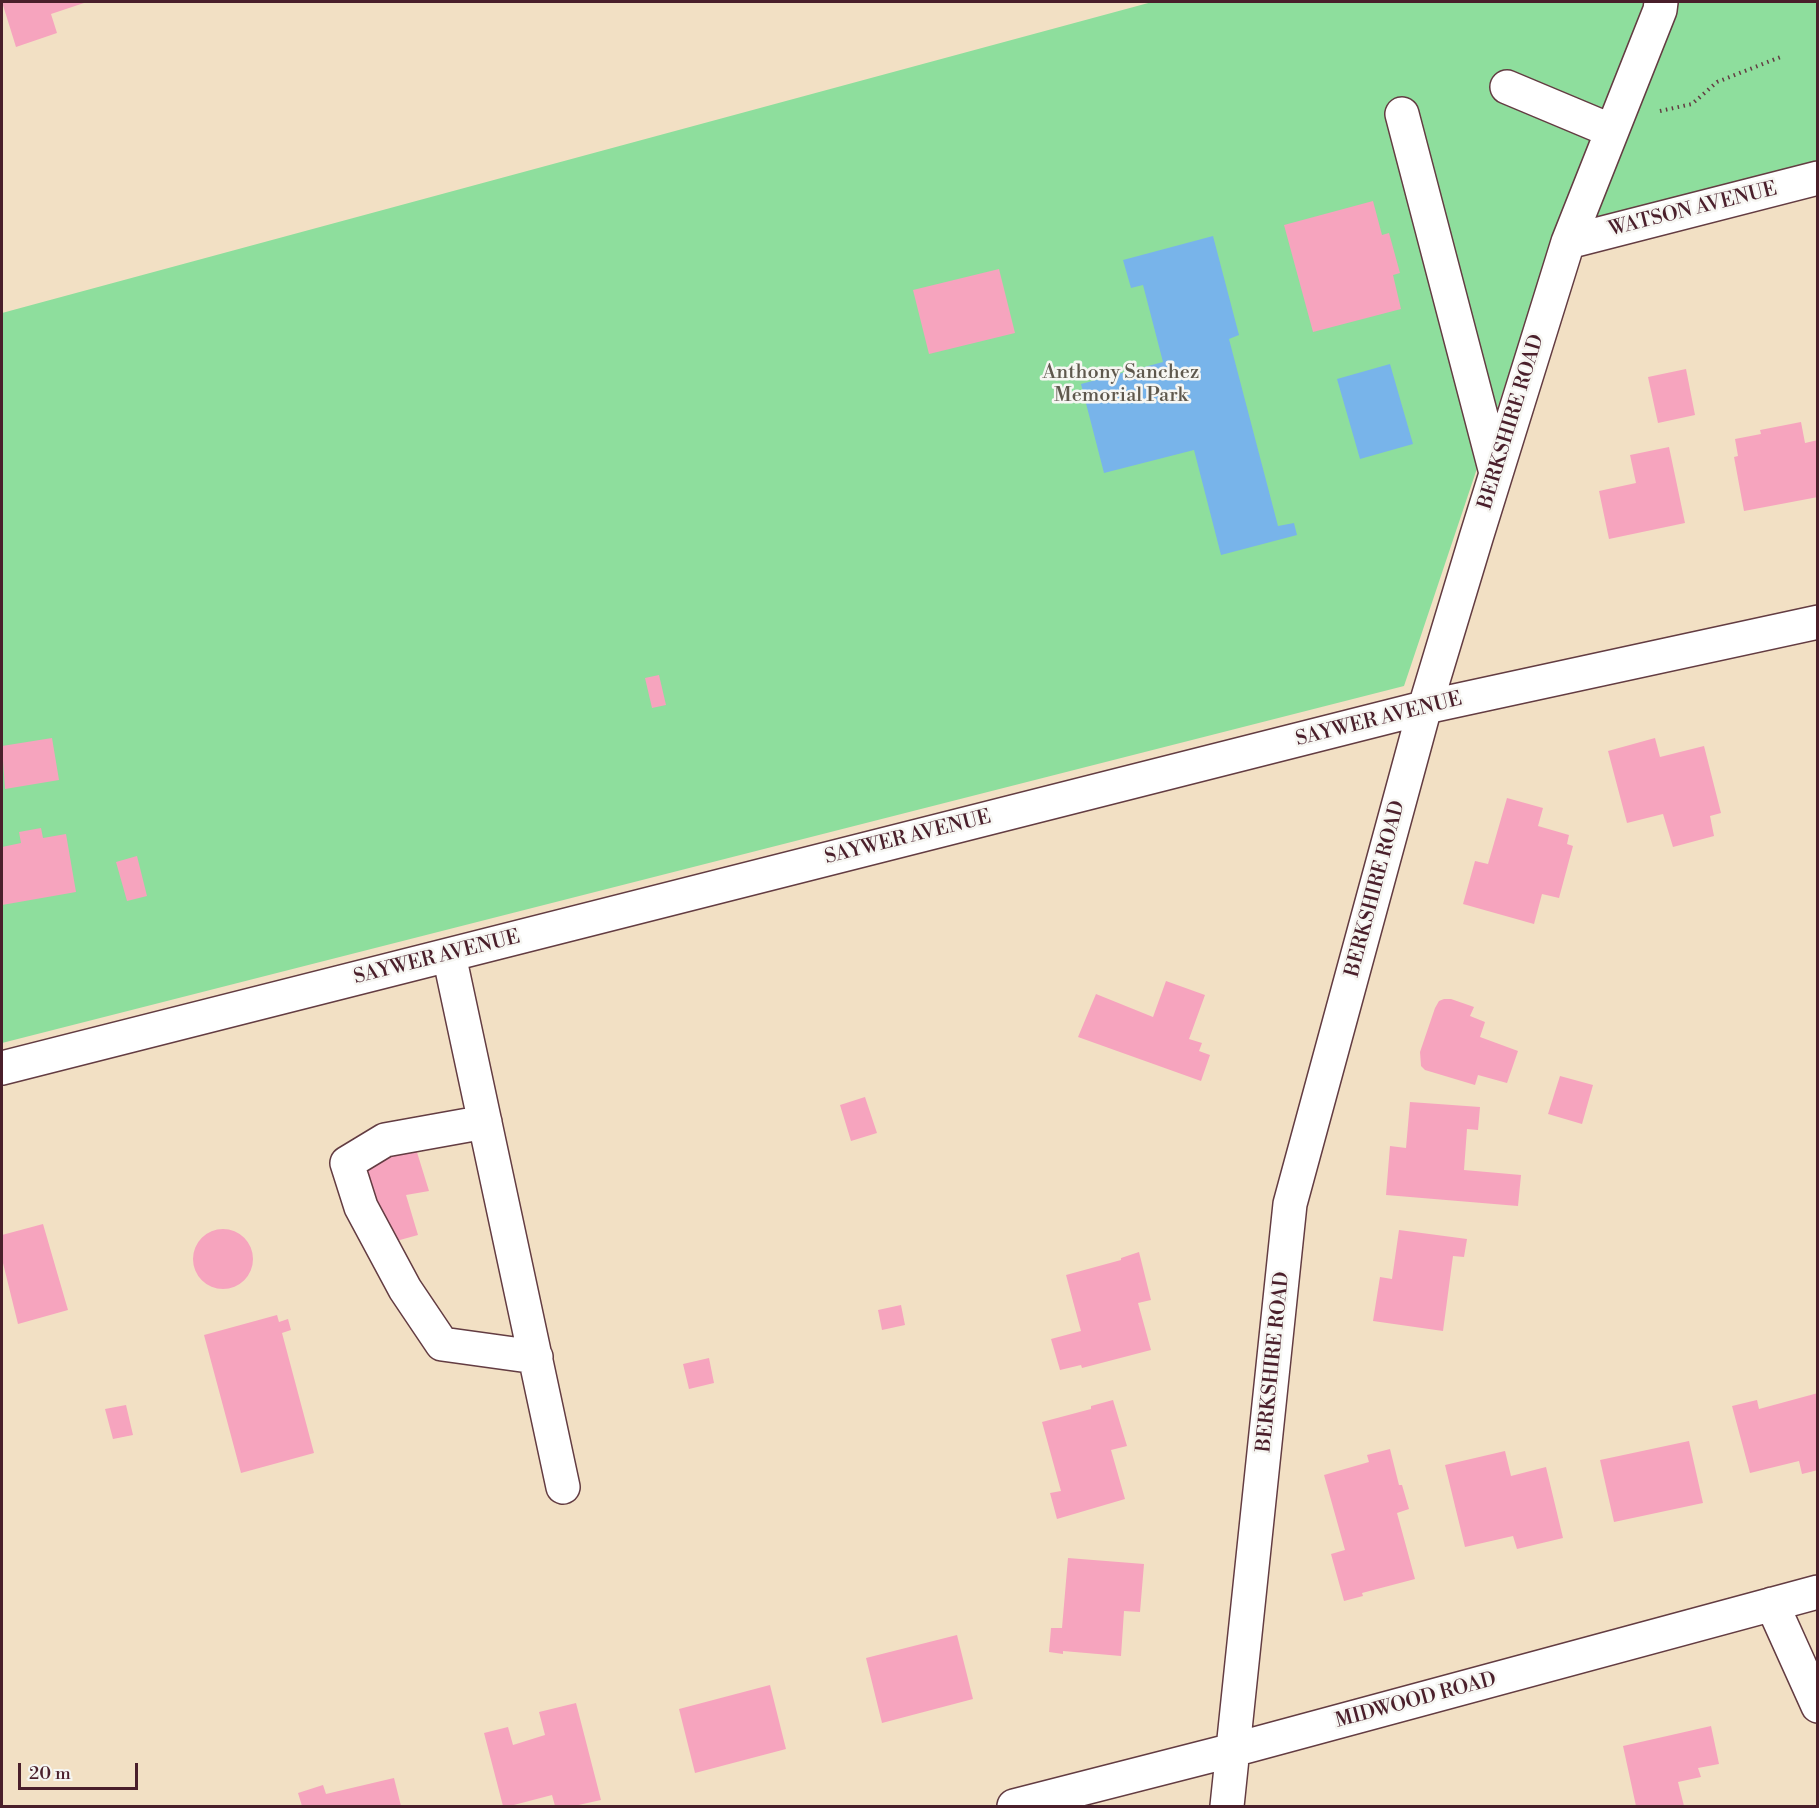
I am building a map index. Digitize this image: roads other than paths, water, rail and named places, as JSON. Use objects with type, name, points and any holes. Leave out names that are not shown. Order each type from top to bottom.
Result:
[{"type":"street","name":"BERKSHIRE ROAD","points":[[1227,1806],[1290,1204],[1425,707],[1496,474],[1568,242],[1662,2]]},
{"type":"street","points":[[1507,87],[1615,122]]},
{"type":"street","points":[[1402,114],[1496,474]]},
{"type":"street","name":"WATSON AVENUE","points":[[1568,242],[1818,177]]},
{"type":"street","name":"SAYWER AVENUE","points":[[2,1068],[1425,707],[1818,622]]},
{"type":"street","points":[[449,955],[563,1487]]},
{"type":"street","points":[[485,1122],[385,1140],[346,1163],[361,1207],[405,1289],[442,1344],[536,1357]]},
{"type":"street","name":"MIDWOOD ROAD","points":[[1014,1806],[1233,1750],[1818,1592]]},
{"type":"street","points":[[1772,1604],[1818,1706]]},
{"type":"water","points":[[1213,236],[1239,335],[1229,339],[1278,526],[1294,523],[1297,535],[1221,555],[1194,450],[1104,473],[1081,384],[1163,362],[1143,285],[1131,288],[1123,260]]},
{"type":"water","points":[[1390,364],[1413,444],[1360,459],[1337,379]]},
{"type":"park label","name":"Anthony Sanchez Memorial Park","points":[[1121,384]]}]
